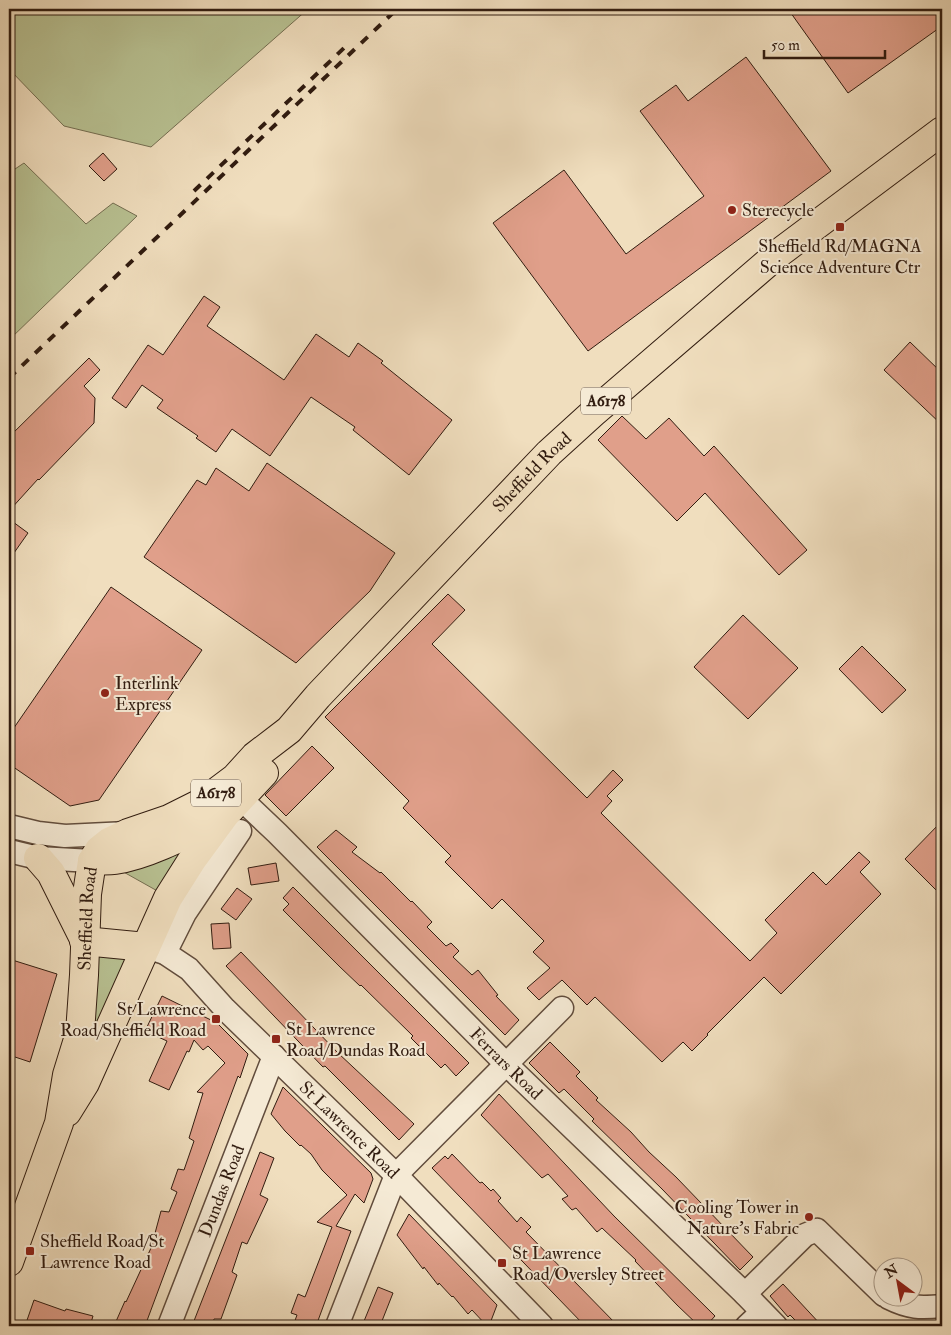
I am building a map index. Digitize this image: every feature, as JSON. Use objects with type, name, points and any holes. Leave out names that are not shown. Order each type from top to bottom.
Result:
[{"type":"main road","name":"Sheffield Road","points":[[227,812],[235,778],[255,756],[289,730],[318,696],[550,454],[593,413],[779,253],[942,131]]},
{"type":"main road","name":"Sheffield Road","points":[[59,1123],[85,1083],[155,950],[168,898],[192,860],[227,812],[272,764],[289,730]]},
{"type":"main road","name":"Sheffield Road","points":[[9,1262],[59,1123],[67,1074],[78,1041],[82,1020],[87,894],[92,861],[99,850],[109,842],[128,833],[169,819],[227,812]]},
{"type":"main road","points":[[92,861],[116,860],[142,853],[192,832],[227,812]]},
{"type":"main road","points":[[38,858],[51,872],[84,941],[155,950]]},
{"type":"street","name":"Ferrars Road","points":[[227,812],[277,833],[505,1063],[745,1294],[762,1321]]},
{"type":"street","points":[[9,826],[38,833],[65,836],[128,833]]},
{"type":"street","points":[[9,850],[38,858],[92,861]]},
{"type":"street","name":"St Lawrence Road","points":[[155,950],[188,969],[225,1009],[396,1175],[542,1326]]},
{"type":"street","points":[[337,1326],[396,1175],[505,1063],[562,1008]]},
{"type":"street","name":"Dundas Road","points":[[168,1326],[274,1056]]},
{"type":"street","points":[[745,1294],[805,1235],[818,1230],[874,1285]]},
{"type":"street","points":[[514,1326],[522,1306]]},
{"type":"street","points":[[924,1308],[942,1306]]},
{"type":"green space","points":[[9,9],[308,9],[151,147],[64,126],[9,69]]},
{"type":"green space","points":[[24,163],[86,224],[113,203],[137,216],[9,340],[9,173]]},
{"type":"green space","points":[[198,837],[161,893],[120,870]]},
{"type":"green space","points":[[94,951],[132,952],[113,1006],[87,1042]]},
{"type":"building","points":[[788,9],[942,9],[942,26],[848,93]]},
{"type":"building","name":"Sterecycle","points":[[746,57],[831,171],[588,351],[493,223],[564,170],[626,254],[704,196],[640,111],[676,85],[688,101]]},
{"type":"building","points":[[103,153],[117,169],[104,181],[89,166]]},
{"type":"building","points":[[204,296],[220,307],[207,326],[284,380],[316,334],[349,357],[358,343],[383,361],[381,363],[452,420],[409,475],[353,430],[355,427],[311,397],[270,456],[232,429],[216,452],[196,438],[198,436],[157,408],[163,400],[142,385],[126,408],[112,398],[148,345],[163,355]]},
{"type":"building","points":[[910,342],[942,373],[942,425],[884,370]]},
{"type":"building","points":[[89,358],[100,370],[84,386],[95,398],[94,423],[9,511],[9,437]]},
{"type":"building","points":[[622,416],[646,439],[669,418],[704,456],[714,446],[807,550],[779,575],[705,493],[677,521],[598,440]]},
{"type":"building","points":[[267,463],[395,553],[370,591],[296,663],[144,557],[197,480],[206,485],[216,468],[249,491]]},
{"type":"building","points":[[9,519],[28,533],[9,560]]},
{"type":"building","name":"Interlink Express","points":[[111,587],[202,650],[99,800],[70,806],[9,764],[9,735]]},
{"type":"building","points":[[448,594],[465,610],[432,644],[587,798],[613,770],[623,780],[607,796],[612,801],[601,813],[750,961],[777,933],[765,920],[813,872],[826,885],[859,852],[870,862],[860,872],[881,894],[781,994],[764,977],[692,1051],[683,1042],[662,1062],[595,997],[587,1005],[562,980],[539,1000],[527,988],[550,968],[533,952],[544,941],[502,899],[492,909],[445,862],[451,856],[403,808],[409,801],[325,717]]},
{"type":"building","points":[[743,615],[798,668],[748,719],[694,667]]},
{"type":"building","points":[[862,646],[906,690],[882,713],[839,669]]},
{"type":"building","points":[[312,746],[334,768],[286,816],[265,795]]},
{"type":"building","points":[[942,821],[942,896],[905,859]]},
{"type":"building","points":[[336,830],[357,847],[352,852],[381,872],[432,922],[427,927],[446,946],[451,943],[459,951],[453,957],[472,975],[478,970],[498,995],[496,996],[519,1020],[505,1035],[317,847]]},
{"type":"building","points":[[276,863],[279,881],[251,885],[248,868]]},
{"type":"building","points":[[293,887],[469,1063],[456,1076],[445,1064],[441,1068],[411,1038],[413,1036],[283,910],[289,904],[283,898]]},
{"type":"building","points":[[237,888],[252,899],[236,920],[221,909]]},
{"type":"building","points":[[229,923],[231,948],[213,949],[211,924]]},
{"type":"building","points":[[241,952],[338,1053],[414,1124],[399,1140],[325,1066],[323,1067],[226,966]]},
{"type":"building","points":[[9,959],[57,974],[30,1062],[9,1055]]},
{"type":"building","points":[[162,996],[217,1023],[248,1054],[240,1078],[238,1076],[145,1326],[114,1326],[151,1248],[161,1211],[169,1212],[177,1192],[171,1189],[178,1169],[184,1170],[194,1141],[189,1138],[203,1093],[197,1092],[225,1063],[208,1046],[203,1050],[194,1040],[169,1090],[149,1081],[167,1041],[145,1031]]},
{"type":"building","points":[[550,1042],[580,1072],[576,1076],[598,1098],[596,1100],[676,1177],[753,1257],[740,1270],[662,1189],[592,1121],[594,1119],[564,1089],[559,1093],[529,1063]]},
{"type":"building","points":[[283,1087],[371,1173],[373,1179],[364,1203],[355,1194],[336,1226],[351,1231],[316,1326],[293,1326],[297,1315],[291,1313],[298,1294],[305,1297],[332,1227],[317,1222],[347,1195],[322,1170],[311,1154],[285,1131],[271,1114]]},
{"type":"building","points":[[499,1094],[614,1216],[715,1316],[706,1326],[699,1326],[636,1260],[602,1228],[597,1232],[576,1208],[572,1210],[562,1199],[568,1196],[548,1174],[542,1178],[481,1115]]},
{"type":"building","points":[[260,1152],[274,1158],[260,1195],[268,1199],[247,1244],[242,1242],[232,1272],[237,1275],[221,1319],[214,1319],[212,1326],[192,1326]]},
{"type":"building","points":[[452,1154],[480,1183],[482,1182],[491,1191],[493,1189],[501,1198],[498,1201],[517,1222],[521,1217],[531,1227],[526,1232],[618,1326],[585,1326],[432,1168],[445,1156],[448,1159]]},
{"type":"building","points":[[409,1214],[497,1305],[489,1326],[472,1310],[468,1314],[453,1296],[439,1283],[438,1285],[397,1235]]},
{"type":"building","points":[[783,1284],[822,1326],[801,1326],[790,1315],[788,1317],[770,1296]]},
{"type":"building","points":[[378,1287],[393,1293],[380,1326],[362,1326]]},
{"type":"building","points":[[34,1300],[65,1311],[66,1309],[93,1316],[90,1326],[25,1326]]},
{"type":"railway","points":[[9,378],[397,9]]},
{"type":"railway","points":[[194,191],[344,48]]},
{"type":"place","name":"Sterecycle","points":[[732,210]]},
{"type":"place","name":"Sheffield Rd/MAGNA Science Adventure Ctr","points":[[840,227]]},
{"type":"place","name":"Interlink Express","points":[[105,693]]},
{"type":"place","name":"St Lawrence Road/Sheffield Road","points":[[216,1019]]},
{"type":"place","name":"St Lawrence Road/Dundas Road","points":[[276,1039]]},
{"type":"place","name":"Cooling Tower in Nature's Fabric","points":[[809,1217]]},
{"type":"place","name":"Sheffield Road/St Lawrence Road","points":[[30,1251]]},
{"type":"place","name":"St Lawrence Road/Oversley Street","points":[[502,1263]]}]
